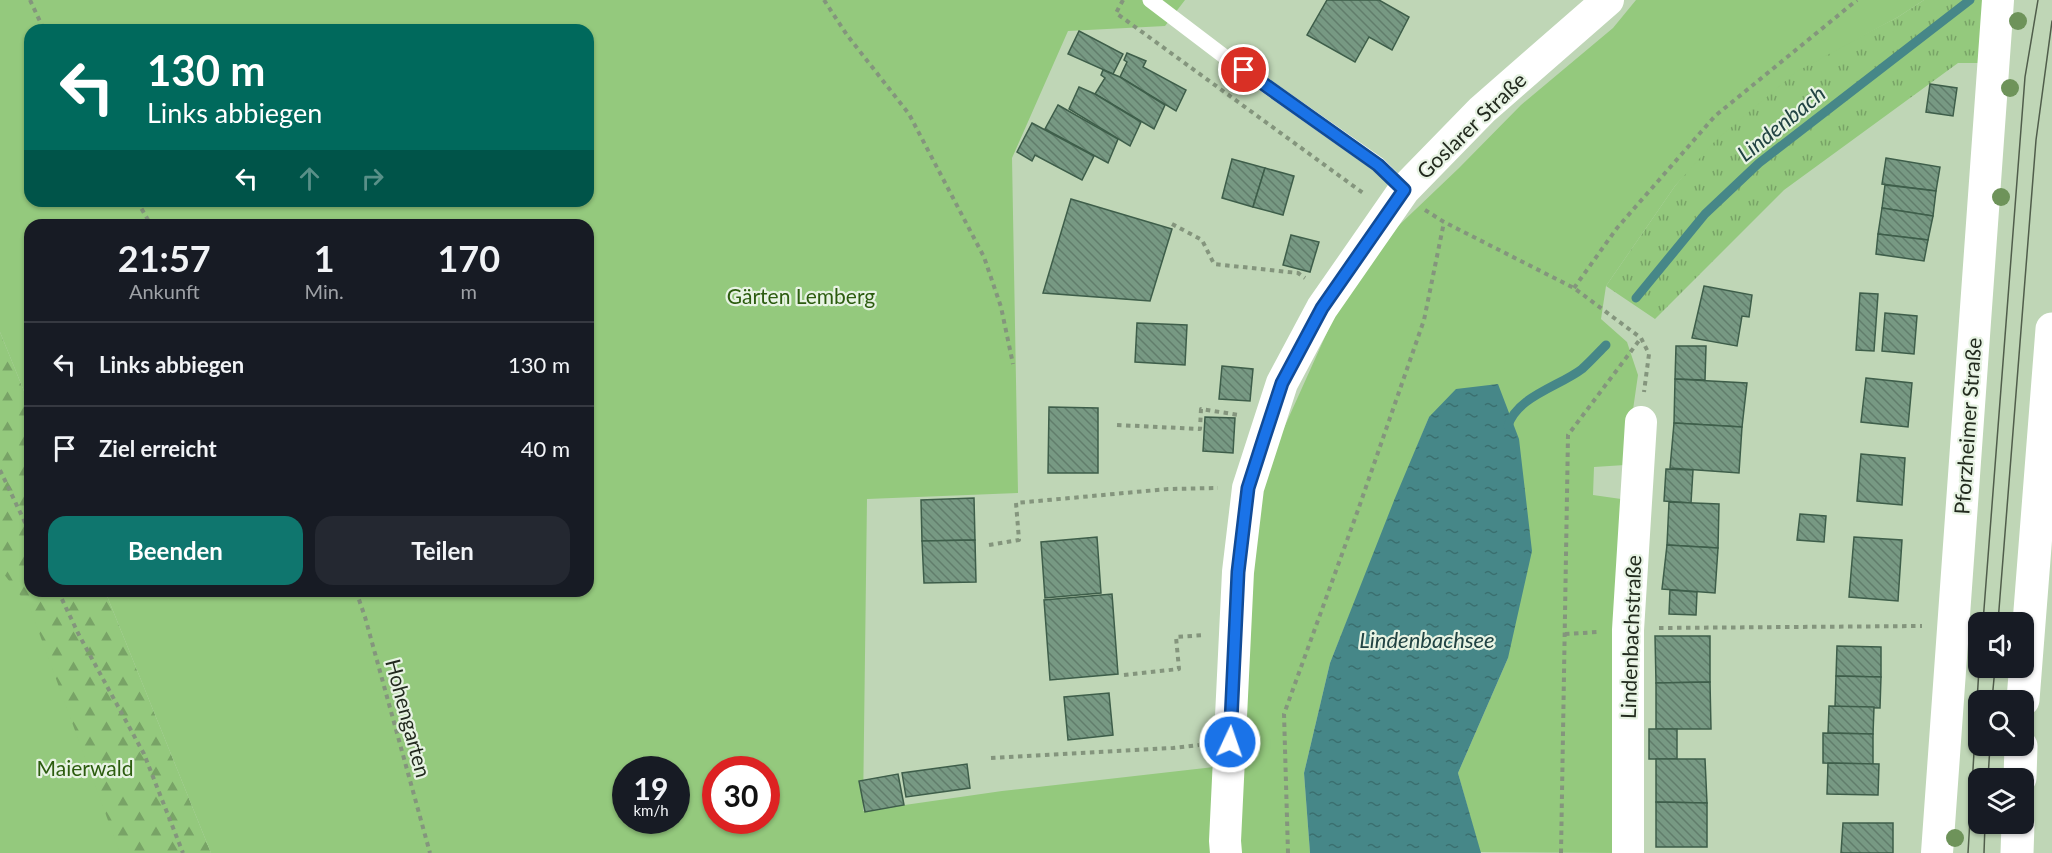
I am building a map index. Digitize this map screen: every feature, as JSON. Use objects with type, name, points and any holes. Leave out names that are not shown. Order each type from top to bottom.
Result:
[{"type":"main road","points":[[2024,690],[2045,487],[2052,329]]},
{"type":"main road","points":[[2017,853],[2018,834]]},
{"type":"street","name":"Goslarer Straße","points":[[1226,853],[1238,572],[1248,488],[1282,383],[1322,308],[1404,190],[1482,111],[1608,0]]},
{"type":"street","name":"Pforzheimer Straße","points":[[1937,853],[1998,0]]},
{"type":"street","name":"Lindenbachstraße","points":[[1628,853],[1628,630],[1641,422]]},
{"type":"lane","points":[[1149,0],[1225,57],[1378,165],[1404,190]]},
{"type":"path","points":[[30,0],[41,24]]},
{"type":"path","points":[[824,0],[847,34],[909,114],[984,257],[1001,307],[1013,364]]},
{"type":"path","points":[[1123,0],[1116,13],[1363,193],[1404,190],[1419,206],[1444,222],[1574,288],[1641,338],[1649,354],[1641,422]]},
{"type":"path","points":[[1574,288],[1617,228],[1715,117],[1857,0]]},
{"type":"path","points":[[1288,853],[1284,714],[1421,330],[1444,222]]},
{"type":"path","points":[[1172,224],[1202,240],[1214,264],[1298,273],[1330,296]]},
{"type":"path","points":[[1561,853],[1568,435],[1641,338]]},
{"type":"path","points":[[1117,425],[1200,429],[1201,409],[1270,420]]},
{"type":"path","points":[[0,470],[24,520]]},
{"type":"path","points":[[989,545],[1019,540],[1016,503],[1168,489],[1248,488]]},
{"type":"path","points":[[61,597],[144,754],[183,853]]},
{"type":"path","name":"Hohengarten","points":[[358,597],[430,853]]},
{"type":"path","points":[[1628,630],[1953,627]]},
{"type":"path","points":[[1124,675],[1179,669],[1176,637],[1235,633]]},
{"type":"path","points":[[991,758],[1173,748],[1230,742]]},
{"type":"green space","name":"Gärten Lemberg","points":[[0,0],[1185,0],[1165,26],[1068,31],[1012,158],[1018,493],[867,499],[863,811],[1002,791],[1214,767],[1218,853],[211,853],[107,597],[594,597],[594,219],[24,219],[24,391],[0,332]]},
{"type":"green space","points":[[1636,0],[1924,0],[1898,17],[1796,72],[1715,141],[1675,186],[1606,286],[1601,319],[1627,342],[1638,375],[1625,465],[1594,467],[1593,495],[1621,499],[1617,853],[1480,852],[1458,773],[1508,658],[1429,417],[1330,663],[1304,773],[1310,853],[1235,853],[1257,488],[1347,288],[1394,230],[1521,105],[1613,28]]},
{"type":"green space","points":[[1924,0],[1986,0],[1983,63],[1958,63],[1784,190],[1655,319],[1606,286],[1675,186],[1713,140],[1794,71],[1898,17]]},
{"type":"green space","name":"Maierwald","points":[[0,332],[24,391],[24,597],[107,597],[211,853],[0,853]]},
{"type":"green space","points":[[0,569],[30,608],[120,853],[0,853]]},
{"type":"water","name":"Lindenbachsee","points":[[1498,384],[1519,439],[1532,551],[1508,658],[1458,773],[1481,853],[1310,853],[1304,773],[1330,663],[1395,498],[1429,417],[1456,389]]},
{"type":"building","points":[[1327,0],[1379,0],[1409,17],[1392,50],[1369,37],[1355,62],[1307,35]]},
{"type":"building","points":[[1079,31],[1123,54],[1113,74],[1068,54]]},
{"type":"building","points":[[1127,53],[1146,61],[1143,67],[1186,90],[1176,111],[1120,77],[1127,62],[1124,60]]},
{"type":"building","points":[[1103,70],[1120,77],[1165,105],[1154,129],[1095,94],[1105,78],[1101,75]]},
{"type":"building","points":[[1930,84],[1957,88],[1953,116],[1926,112]]},
{"type":"building","points":[[1079,87],[1141,122],[1130,146],[1069,109]]},
{"type":"building","points":[[1058,105],[1118,139],[1108,163],[1045,129]]},
{"type":"building","points":[[1032,123],[1094,156],[1082,180],[1035,155],[1032,161],[1017,152]]},
{"type":"building","points":[[1886,158],[1940,167],[1936,191],[1882,184]]},
{"type":"building","points":[[1232,159],[1265,168],[1253,207],[1222,198]]},
{"type":"building","points":[[1265,168],[1294,176],[1283,215],[1253,207]]},
{"type":"building","points":[[1885,185],[1936,191],[1933,216],[1882,208]]},
{"type":"building","points":[[1071,199],[1172,229],[1150,301],[1043,293]]},
{"type":"building","points":[[1882,208],[1933,216],[1928,240],[1878,234]]},
{"type":"building","points":[[1878,234],[1928,240],[1924,261],[1876,254]]},
{"type":"building","points":[[1291,235],[1319,242],[1310,272],[1283,265]]},
{"type":"building","points":[[1704,286],[1752,295],[1749,317],[1742,316],[1737,346],[1692,338]]},
{"type":"building","points":[[1860,293],[1878,294],[1874,351],[1856,350]]},
{"type":"building","points":[[1885,313],[1917,316],[1914,354],[1882,351]]},
{"type":"building","points":[[1137,323],[1187,325],[1185,365],[1135,362]]},
{"type":"building","points":[[1676,346],[1706,346],[1705,380],[1675,379]]},
{"type":"building","points":[[1222,366],[1253,369],[1250,401],[1219,399]]},
{"type":"building","points":[[1866,378],[1912,383],[1908,427],[1861,422]]},
{"type":"building","points":[[1675,379],[1747,383],[1742,427],[1674,423]]},
{"type":"building","points":[[1049,407],[1098,408],[1098,473],[1048,473]]},
{"type":"building","points":[[1205,417],[1235,418],[1233,453],[1203,451]]},
{"type":"building","points":[[1674,423],[1742,427],[1739,473],[1670,468]]},
{"type":"building","points":[[1861,454],[1905,458],[1902,505],[1857,501]]},
{"type":"building","points":[[1666,469],[1693,470],[1691,503],[1664,501]]},
{"type":"building","points":[[974,498],[975,540],[922,541],[921,500]]},
{"type":"building","points":[[1669,502],[1719,504],[1718,548],[1667,545]]},
{"type":"building","points":[[1800,514],[1826,516],[1824,542],[1797,540]]},
{"type":"building","points":[[1097,537],[1101,593],[1045,598],[1041,542]]},
{"type":"building","points":[[1854,537],[1902,540],[1898,601],[1849,597]]},
{"type":"building","points":[[975,540],[976,582],[924,583],[922,541]]},
{"type":"building","points":[[1667,545],[1718,548],[1715,593],[1662,589]]},
{"type":"building","points":[[1670,590],[1697,592],[1696,615],[1669,614]]},
{"type":"building","points":[[1112,594],[1118,674],[1050,680],[1044,600]]},
{"type":"building","points":[[1655,636],[1710,636],[1710,682],[1656,683]]},
{"type":"building","points":[[1837,646],[1881,647],[1881,677],[1836,676]]},
{"type":"building","points":[[1836,676],[1881,677],[1880,708],[1835,707]]},
{"type":"building","points":[[1710,682],[1711,729],[1656,729],[1656,683]]},
{"type":"building","points":[[1109,693],[1113,735],[1068,740],[1064,697]]},
{"type":"building","points":[[1829,706],[1874,707],[1873,734],[1828,733]]},
{"type":"building","points":[[1649,729],[1677,729],[1677,759],[1649,759]]},
{"type":"building","points":[[1823,733],[1873,734],[1873,764],[1823,763]]},
{"type":"building","points":[[1656,759],[1705,759],[1707,803],[1656,802]]},
{"type":"building","points":[[1828,763],[1879,764],[1878,795],[1827,794]]},
{"type":"building","points":[[967,764],[970,788],[906,797],[902,773]]},
{"type":"building","points":[[898,774],[904,805],[865,812],[859,781]]},
{"type":"building","points":[[1656,802],[1707,803],[1707,847],[1656,847]]},
{"type":"building","points":[[1843,823],[1893,823],[1893,853],[1841,853]]},
{"type":"waterway","name":"Lindenbach","points":[[1636,298],[1705,214],[1759,163],[1970,0]]},
{"type":"waterway","name":"Lindenbach","points":[[1508,426],[1520,407],[1582,369],[1606,345]]},
{"type":"tram line","points":[[1984,612],[2025,77],[2038,0]]},
{"type":"tram line","points":[[1999,612],[2036,140],[2052,21]]},
{"type":"tram line","points":[[1968,853],[1978,678]]},
{"type":"tram line","points":[[1993,690],[1994,678]]},
{"type":"tram line","points":[[1989,756],[1989,768]]},
{"type":"tram line","points":[[1984,853],[1985,834]]},
{"type":"route","points":[[1230,742],[1238,572],[1248,488],[1282,383],[1322,308],[1404,190],[1378,165],[1244,70]]}]
